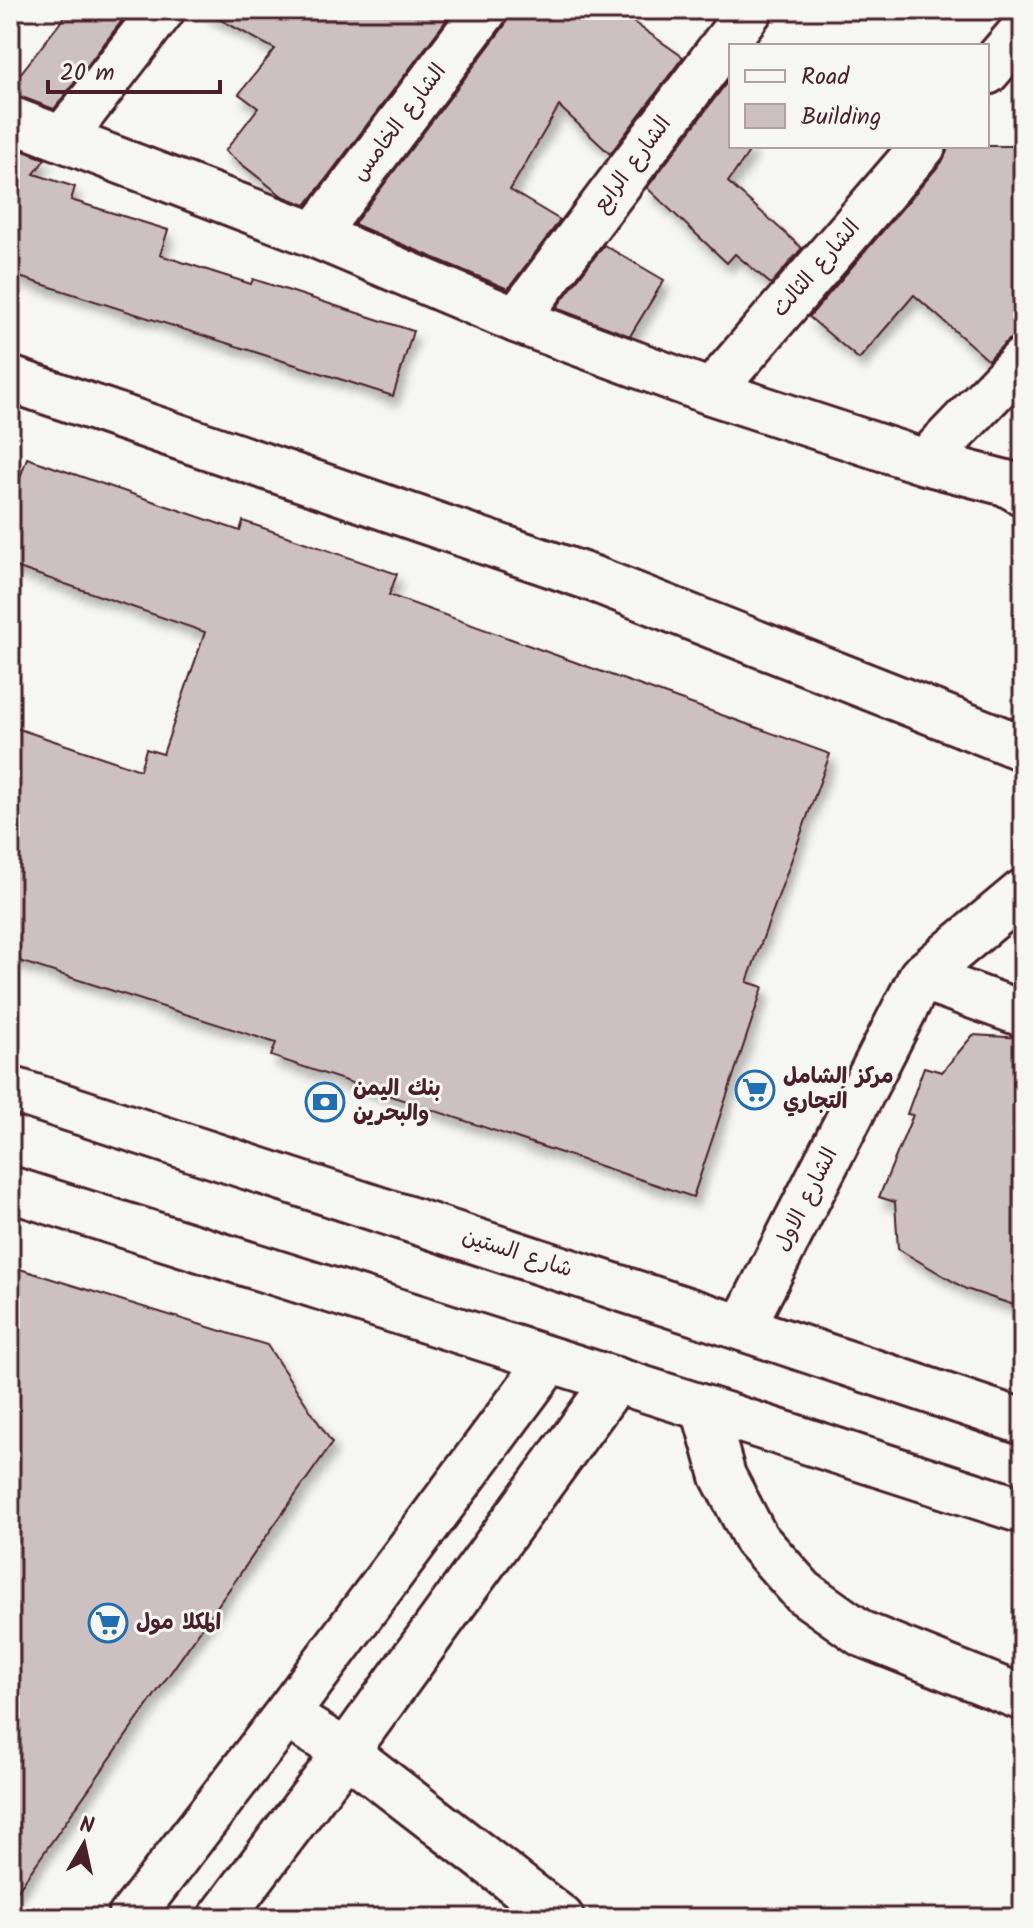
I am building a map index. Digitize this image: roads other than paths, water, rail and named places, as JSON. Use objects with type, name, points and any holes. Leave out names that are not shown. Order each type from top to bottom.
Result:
[{"type":"main road","points":[[63,138],[162,10]]},
{"type":"main road","name":"الشارع الخامس","points":[[315,235],[485,10]]},
{"type":"main road","name":"الشارع الرابع","points":[[516,320],[750,10]]},
{"type":"main road","points":[[989,70],[1023,30]]},
{"type":"main road","points":[[10,119],[315,235],[516,320],[711,392],[925,462],[1006,483],[1023,493]]},
{"type":"main road","name":"الشارع الثالث","points":[[711,392],[921,148]]},
{"type":"main road","points":[[925,462],[1023,360]]},
{"type":"main road","points":[[10,379],[594,579],[1023,748]]},
{"type":"main road","name":"الشارع الاول","points":[[742,1328],[921,977],[1023,892]]},
{"type":"main road","points":[[921,977],[1023,1014]]},
{"type":"main road","name":"شارع الستين","points":[[10,1089],[1023,1422]]},
{"type":"main road","points":[[10,1189],[1023,1511]]},
{"type":"main road","points":[[130,1918],[286,1715],[550,1360]]},
{"type":"main road","points":[[221,1918],[346,1752],[616,1380]]},
{"type":"main road","points":[[704,1408],[723,1476],[749,1526],[756,1539],[803,1592],[862,1634],[1023,1698]]},
{"type":"main road","points":[[286,1715],[346,1752],[561,1918]]},
{"type":"place","name":"مركز الشامل التجاري","points":[[755,1090]]},
{"type":"place","name":"بنك اليمن والبحرين","points":[[325,1102]]},
{"type":"place","name":"المكلا مول","points":[[108,1623]]}]
